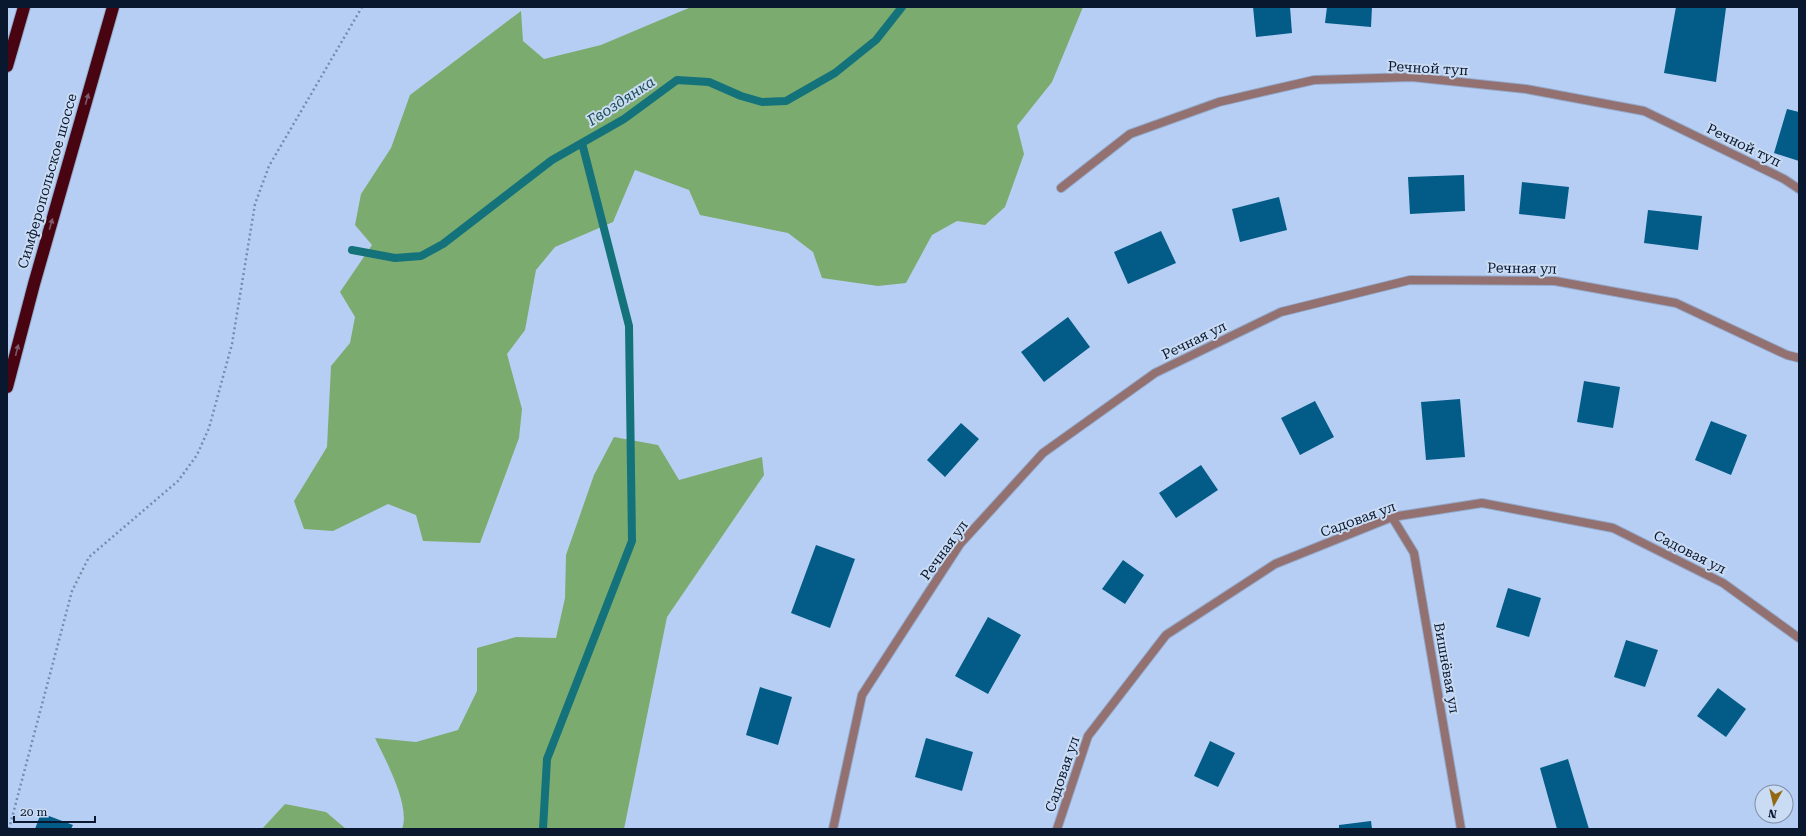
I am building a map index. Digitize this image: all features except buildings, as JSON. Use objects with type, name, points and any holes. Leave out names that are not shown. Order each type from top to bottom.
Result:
[{"type":"highway","points":[[7,66],[24,7]]},
{"type":"highway","name":"Симферопольское шоссе","points":[[7,387],[34,284],[113,7]]},
{"type":"street","name":"Речной туп","points":[[1061,188],[1130,134],[1219,102],[1314,80],[1412,77],[1526,89],[1644,111],[1784,178],[1799,189]]},
{"type":"street","name":"Речная ул","points":[[832,829],[862,695],[960,544],[1043,453],[1155,373],[1281,312],[1410,280],[1555,281],[1676,303],[1787,355],[1799,358]]},
{"type":"street","name":"Садовая ул","points":[[1057,829],[1088,736],[1166,635],[1275,564],[1392,517],[1482,503],[1613,528],[1723,583],[1799,638]]},
{"type":"street","name":"Вишнёвая ул","points":[[1392,517],[1414,553],[1461,829]]},
{"type":"path","points":[[8,829],[72,591],[89,557],[178,481],[197,455],[209,428],[232,344],[255,204],[269,166],[362,7]]},
{"type":"green space","points":[[691,7],[1083,7],[1052,82],[1017,126],[1024,154],[1005,207],[985,225],[957,221],[932,235],[906,283],[878,286],[822,278],[813,252],[788,233],[700,215],[689,190],[635,170],[613,222],[555,247],[536,270],[525,330],[507,354],[522,409],[519,438],[480,543],[423,541],[416,515],[388,504],[333,531],[304,529],[294,501],[327,447],[331,366],[350,343],[355,317],[340,292],[372,245],[355,225],[361,194],[391,148],[410,95],[521,11],[523,41],[544,59],[601,45]]},
{"type":"green space","points":[[614,437],[658,445],[679,480],[762,457],[764,475],[667,617],[624,829],[402,829],[404,819],[400,796],[396,783],[375,738],[416,742],[458,730],[477,691],[477,648],[516,637],[556,638],[565,598],[566,555],[594,475]]},
{"type":"green space","points":[[285,804],[326,812],[346,829],[262,829]]},
{"type":"waterway","name":"Гвоздянка","points":[[352,250],[395,258],[421,256],[443,244],[552,160],[624,119],[677,80],[709,82],[741,96],[762,102],[786,101],[835,73],[876,40],[902,7]]},
{"type":"waterway","points":[[543,829],[547,759],[632,541],[629,326],[582,143]]}]
